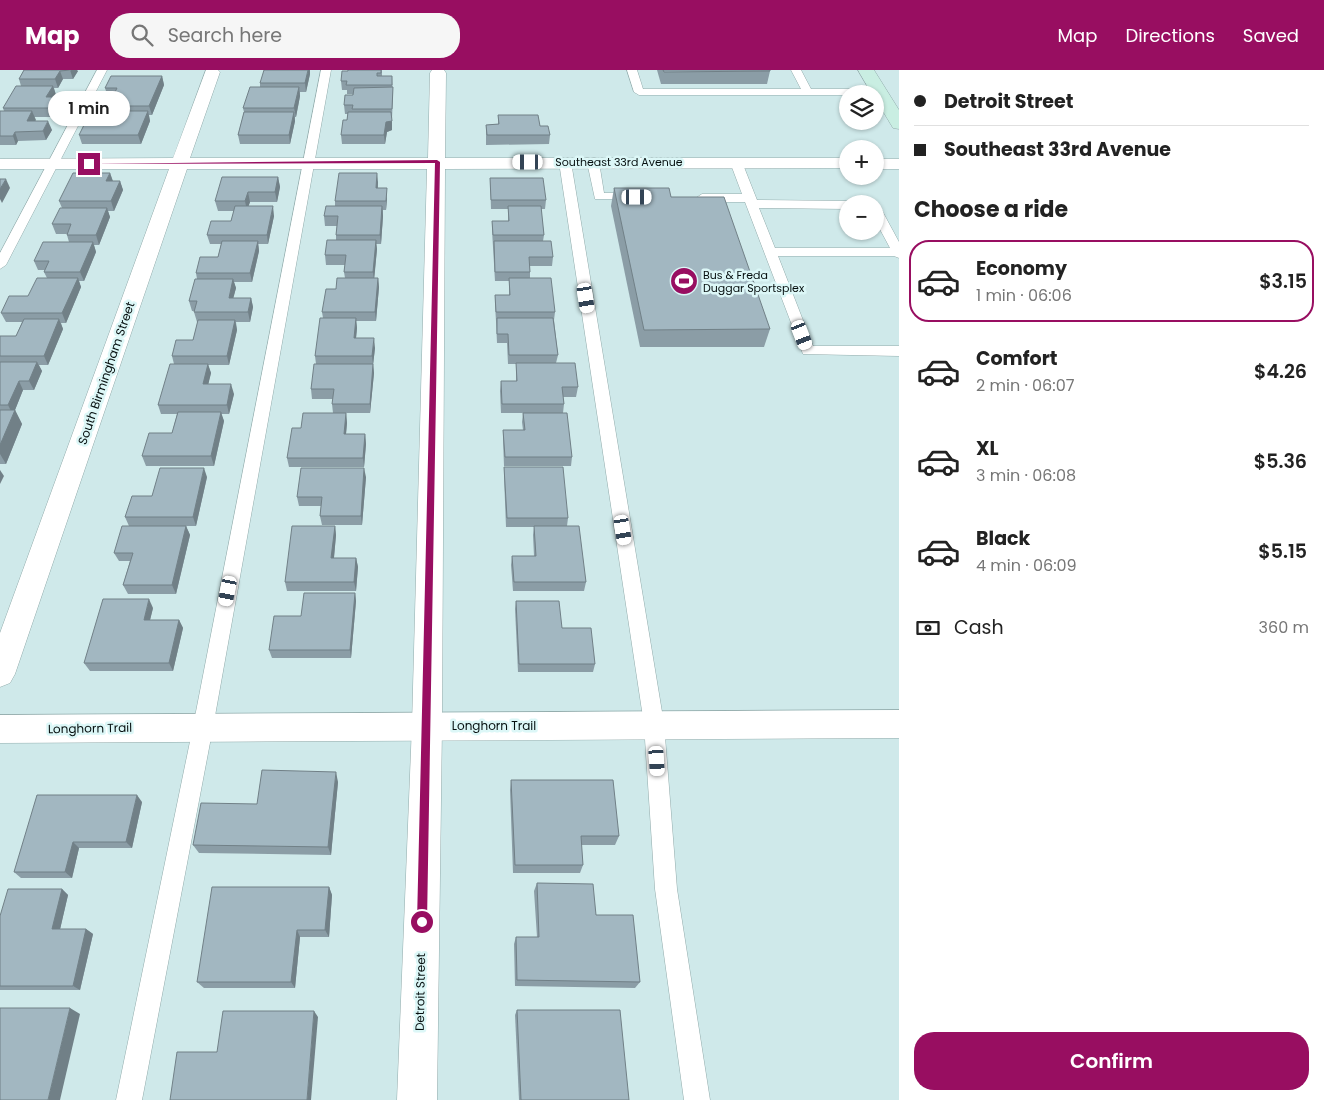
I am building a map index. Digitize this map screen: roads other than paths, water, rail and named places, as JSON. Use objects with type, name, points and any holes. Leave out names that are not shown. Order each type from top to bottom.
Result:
[{"type":"main road","points":[[866,70],[875,85]]},
{"type":"main road","points":[[884,100],[897,119]]},
{"type":"street","name":"South Birmingham Street","points":[[0,674],[212,72]]},
{"type":"street","name":"Detroit Street","points":[[417,1100],[427,725],[438,73]]},
{"type":"street","name":"Southeast 33rd Avenue","points":[[0,164],[839,163]]},
{"type":"street","points":[[884,164],[899,164]]},
{"type":"street","name":"Longhorn Trail","points":[[0,729],[427,725],[899,724]]},
{"type":"lane","points":[[0,265],[102,70]]},
{"type":"lane","points":[[129,1100],[203,727],[326,70]]},
{"type":"lane","points":[[632,70],[639,92],[839,92]]},
{"type":"lane","points":[[796,70],[808,92]]},
{"type":"lane","points":[[565,162],[654,724],[666,889],[697,1100]]},
{"type":"lane","points":[[593,162],[600,197],[646,197]]},
{"type":"lane","points":[[736,162],[808,352],[899,351]]},
{"type":"lane","points":[[693,198],[839,205]]},
{"type":"lane","points":[[770,252],[899,253],[884,225]]},
{"type":"place","name":"Bus & Freda Duggar Sportsplex","points":[[684,281]]}]
